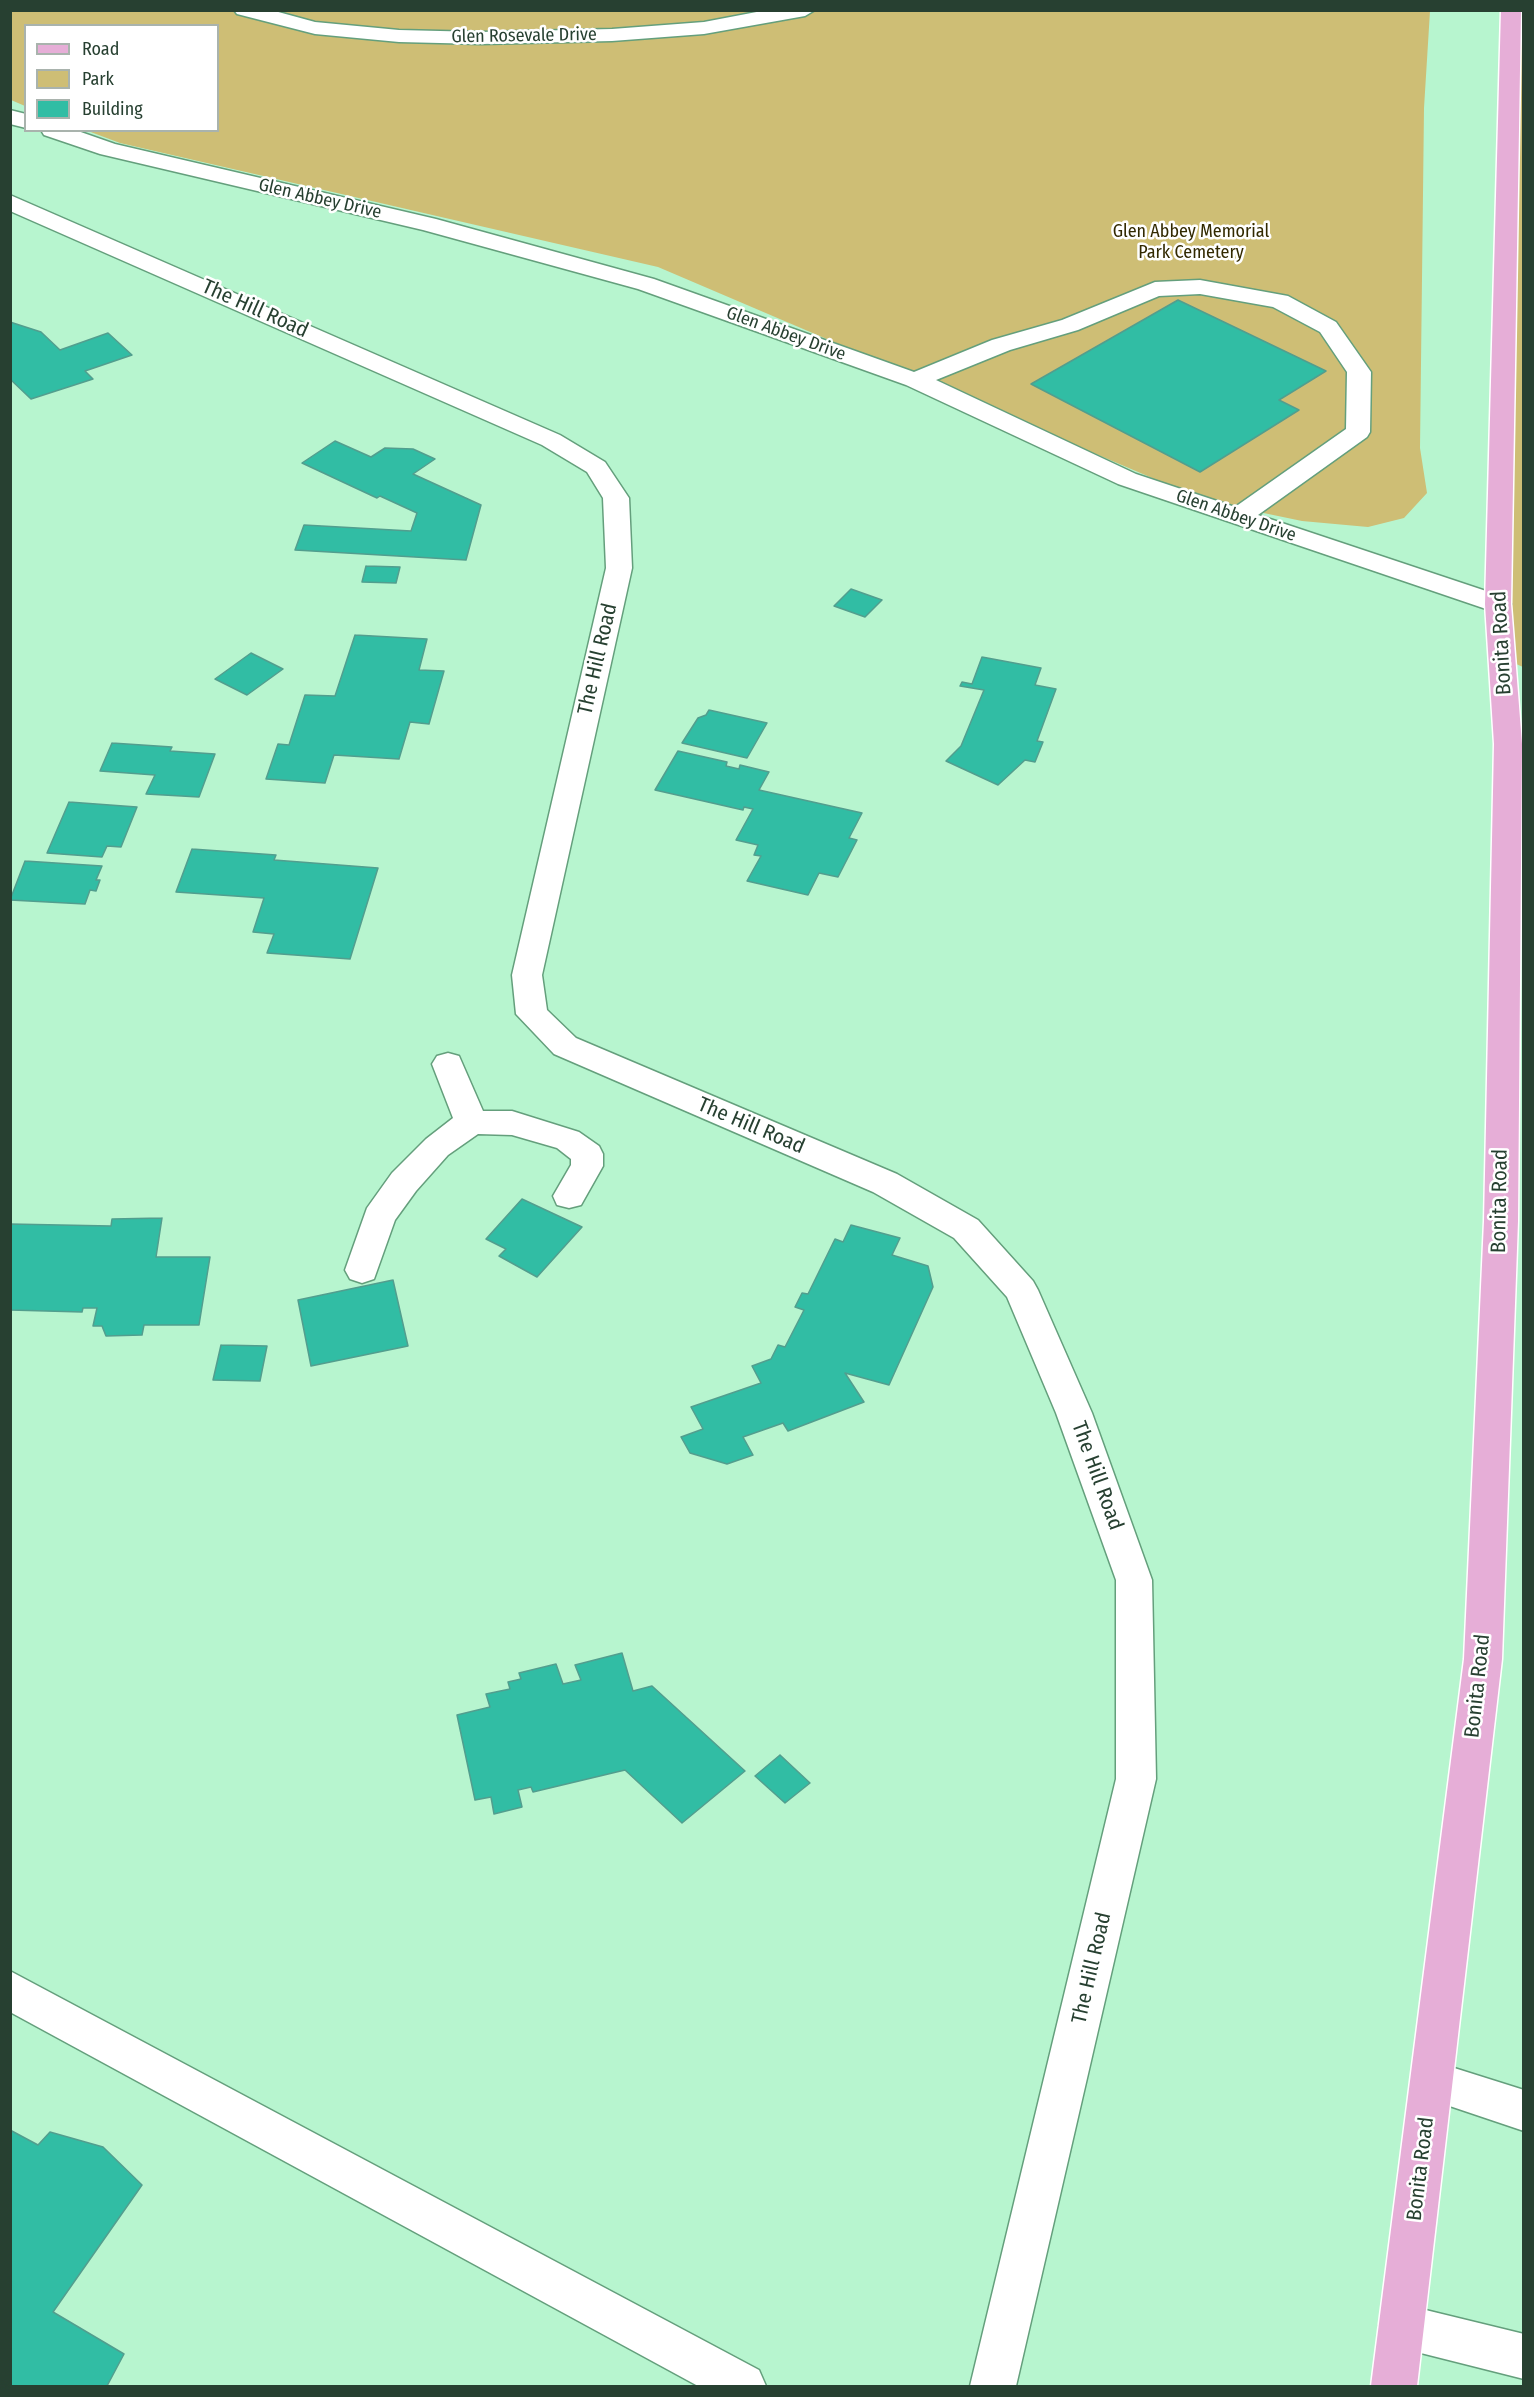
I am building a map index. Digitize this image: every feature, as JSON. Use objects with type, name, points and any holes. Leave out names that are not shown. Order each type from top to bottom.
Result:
[{"type":"main road","name":"Bonita Road","points":[[1394,2386],[1483,1659],[1501,1221],[1508,744],[1498,604],[1511,10]]},
{"type":"street","name":"Glen Rosevale Drive","points":[[244,10],[315,28],[399,36],[481,38],[612,35],[704,28],[805,10]]},
{"type":"street","name":"Glen Abbey Drive","points":[[58,132],[108,149],[436,226],[646,284],[915,380],[1127,479],[1498,604]]},
{"type":"street","name":"The Hill Road","points":[[10,202],[551,440],[596,467],[616,498],[619,568],[527,975],[532,1014],[565,1046],[885,1183],[966,1229],[1021,1290],[1074,1413],[1134,1580],[1136,1779],[993,2386]]},
{"type":"street","points":[[915,380],[1001,345],[1070,325],[1155,289],[1200,287],[1280,301],[1328,327],[1359,372],[1358,432],[1238,517]]},
{"type":"street","points":[[448,1064],[471,1122]]},
{"type":"street","points":[[362,1270],[379,1217],[404,1182],[437,1147],[471,1122],[512,1123],[568,1140],[587,1154],[587,1166],[569,1196]]},
{"type":"street","points":[[10,1990],[743,2386]]},
{"type":"street","points":[[1432,2081],[1524,2111]]},
{"type":"street","points":[[1401,2326],[1524,2357]]},
{"type":"green space","points":[[1523,10],[1523,667],[1500,657],[1512,11]]},
{"type":"green space","name":"Glen Abbey Memorial Park Cemetery","points":[[10,11],[1430,11],[1424,108],[1420,448],[1427,493],[1404,518],[1368,527],[1302,521],[1206,501],[658,267],[120,143],[91,132],[219,132],[219,24],[24,24],[24,106],[11,100]]},
{"type":"building","points":[[1178,300],[1326,371],[1279,400],[1299,410],[1200,472],[1031,384]]},
{"type":"building","points":[[10,322],[41,332],[60,350],[108,333],[132,355],[85,371],[93,379],[31,399],[10,379]]},
{"type":"building","points":[[335,441],[371,457],[385,448],[413,449],[435,459],[413,474],[481,505],[466,560],[295,550],[304,525],[411,531],[417,513],[380,496],[377,498],[302,463]]},
{"type":"building","points":[[366,566],[400,567],[396,583],[362,582]]},
{"type":"building","points":[[851,589],[882,600],[865,617],[834,606]]},
{"type":"building","points":[[355,635],[427,639],[419,670],[444,671],[429,724],[410,722],[399,759],[334,755],[325,783],[266,779],[278,744],[289,745],[305,695],[335,696]]},
{"type":"building","points":[[251,653],[283,669],[247,695],[215,679]]},
{"type":"building","points":[[982,657],[1041,668],[1035,685],[1056,689],[1037,741],[1043,742],[1035,762],[1025,760],[998,785],[946,761],[961,746],[984,690],[960,686],[962,682],[972,684]]},
{"type":"building","points":[[709,710],[767,723],[747,758],[682,743],[698,718],[706,715]]},
{"type":"building","points":[[112,743],[172,747],[170,751],[215,754],[199,797],[146,794],[155,775],[100,771]]},
{"type":"building","points":[[678,751],[727,762],[726,766],[739,769],[740,765],[769,772],[759,790],[862,813],[849,838],[857,840],[838,877],[819,873],[808,895],[747,881],[761,856],[754,855],[758,845],[736,840],[753,809],[744,807],[743,810],[655,790]]},
{"type":"building","points":[[69,802],[137,807],[121,847],[107,846],[102,857],[47,853]]},
{"type":"building","points":[[192,849],[276,855],[274,860],[378,868],[350,959],[267,953],[274,934],[253,932],[264,898],[176,892]]},
{"type":"building","points":[[25,861],[102,866],[96,880],[100,880],[96,891],[90,890],[85,904],[10,900]]},
{"type":"building","points":[[522,1199],[582,1227],[537,1277],[499,1256],[506,1249],[486,1239]]},
{"type":"building","points":[[162,1218],[156,1257],[210,1257],[199,1325],[144,1325],[142,1335],[106,1336],[102,1326],[93,1326],[97,1308],[83,1308],[82,1312],[10,1310],[10,1224],[111,1226],[112,1219]]},
{"type":"building","points":[[851,1225],[900,1238],[892,1255],[928,1266],[933,1287],[889,1385],[845,1373],[864,1402],[788,1431],[783,1423],[743,1437],[753,1455],[727,1464],[690,1453],[681,1437],[703,1429],[691,1407],[761,1383],[752,1366],[771,1359],[778,1345],[785,1347],[804,1310],[795,1307],[802,1293],[808,1294],[835,1239],[843,1242]]},
{"type":"building","points":[[393,1280],[408,1346],[311,1366],[298,1300]]},
{"type":"building","points":[[221,1345],[267,1346],[260,1381],[213,1380]]},
{"type":"building","points":[[622,1653],[633,1691],[652,1686],[745,1771],[682,1823],[625,1770],[533,1792],[531,1787],[518,1790],[522,1807],[494,1814],[491,1797],[475,1800],[457,1715],[490,1707],[486,1694],[510,1689],[508,1682],[521,1679],[519,1673],[556,1664],[563,1684],[581,1680],[575,1665]]},
{"type":"building","points":[[780,1755],[810,1783],[785,1803],[755,1776]]},
{"type":"building","points":[[10,2130],[38,2145],[50,2132],[103,2147],[142,2185],[53,2312],[124,2354],[107,2386],[10,2386]]}]
